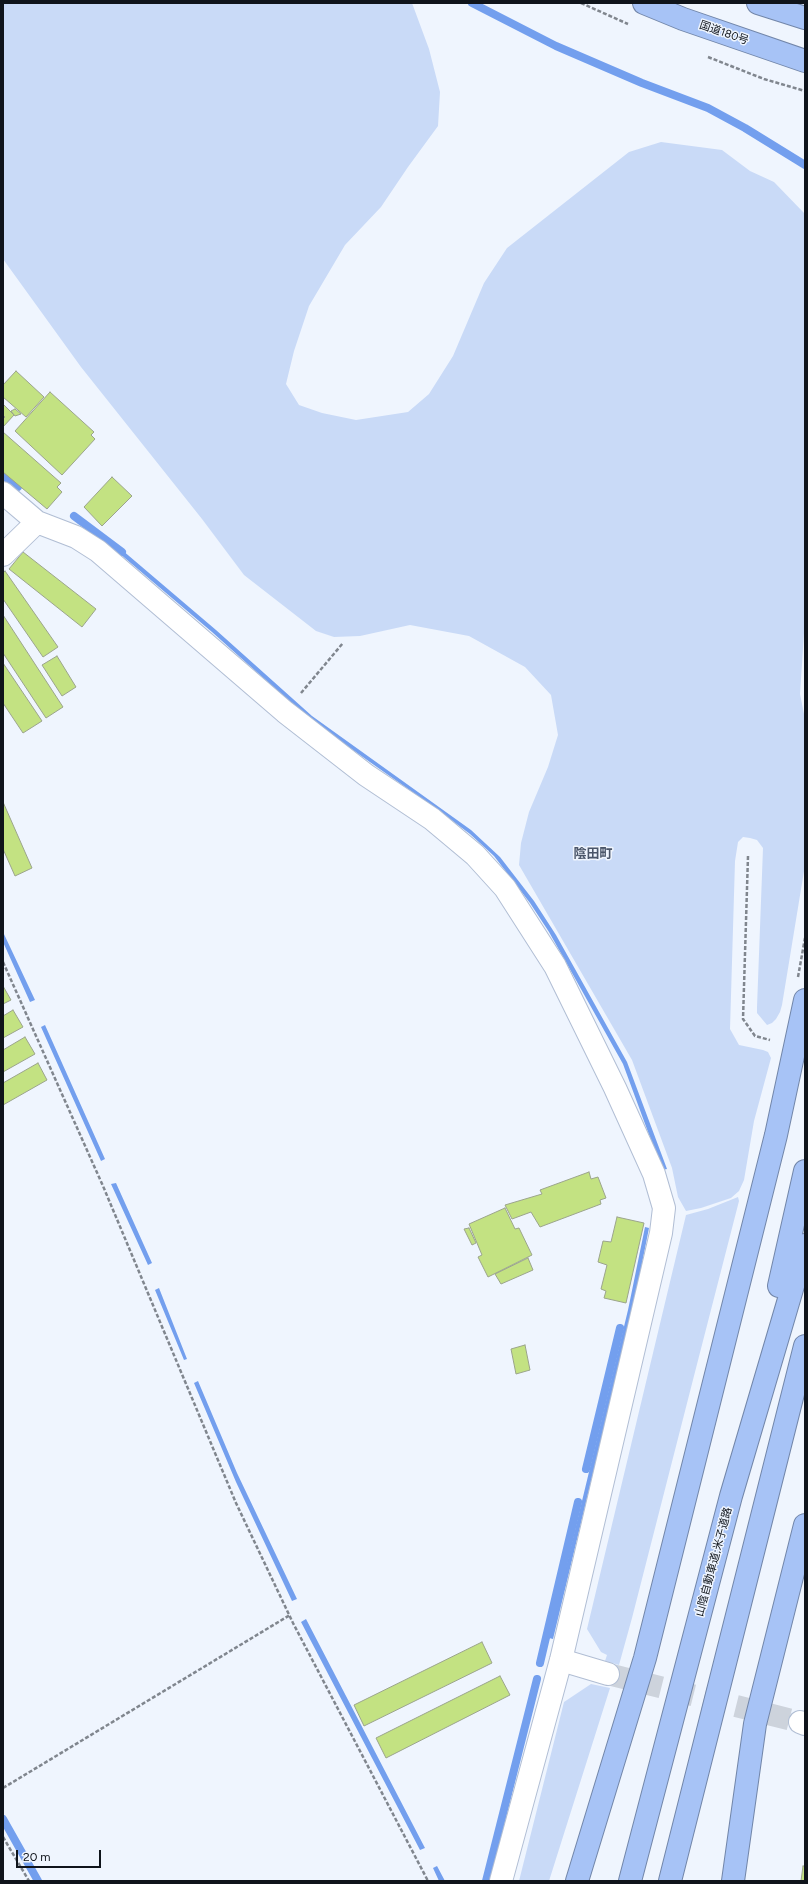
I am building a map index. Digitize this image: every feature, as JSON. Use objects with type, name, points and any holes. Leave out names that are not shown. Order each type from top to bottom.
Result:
[{"type":"highway","name":"国道180号","points":[[644,3],[683,19],[805,61]]},
{"type":"highway","points":[[758,3],[805,18]]},
{"type":"highway","points":[[577,1881],[645,1658],[776,1135],[805,1000]]},
{"type":"highway","points":[[731,1496],[805,1171]]},
{"type":"highway","name":"山陰自動車道;米子道路","points":[[630,1881],[731,1496],[805,1245]]},
{"type":"highway","points":[[670,1881],[768,1498],[805,1346]]},
{"type":"highway","points":[[768,1498],[805,1366]]},
{"type":"highway","points":[[733,1881],[755,1724],[805,1525]]},
{"type":"street","points":[[3,493],[37,522],[76,537],[98,551],[286,712],[366,775],[432,819],[475,855],[505,888],[555,966],[615,1088],[654,1174],[664,1208],[661,1233],[561,1660],[501,1881]]},
{"type":"street","points":[[3,555],[37,522]]},
{"type":"street","points":[[561,1660],[608,1674]]},
{"type":"path","points":[[297,699],[343,643]]},
{"type":"path","points":[[748,856],[743,1019],[754,1036],[776,1042]]},
{"type":"path","points":[[3,962],[100,1179],[236,1503],[290,1615],[428,1881]]},
{"type":"path","points":[[3,1788],[290,1615]]},
{"type":"path","points":[[3,1837],[29,1881]]},
{"type":"shaded area","points":[[3,3],[412,3],[429,49],[440,92],[438,126],[381,207],[345,245],[309,306],[294,351],[286,384],[299,405],[322,413],[356,420],[408,412],[429,394],[453,356],[484,283],[507,248],[629,152],[661,142],[722,150],[750,171],[774,182],[805,214],[805,618],[800,694],[805,719],[805,865],[782,1005],[776,1019],[767,1025],[757,1013],[763,848],[757,840],[750,838],[743,837],[738,842],[735,861],[730,1029],[739,1045],[768,1052],[771,1058],[754,1121],[744,1180],[739,1191],[731,1198],[701,1208],[686,1211],[678,1197],[672,1168],[632,1060],[519,865],[521,843],[529,812],[548,767],[558,735],[551,695],[525,667],[469,636],[410,625],[360,636],[334,637],[316,631],[244,575],[202,519],[81,367],[3,259]]},
{"type":"shaded area","points":[[738,1197],[739,1201],[619,1665],[605,1661],[607,1655],[601,1652],[587,1629],[686,1215],[708,1209]]},
{"type":"shaded area","points":[[591,1684],[610,1688],[549,1881],[519,1881],[564,1702]]},
{"type":"water","points":[[115,544],[216,630],[312,716],[471,830],[500,857],[534,901],[556,935],[627,1062],[667,1169],[662,1170],[623,1064],[549,932],[530,903],[494,856],[470,834],[442,813],[309,719],[212,632],[113,548]]},
{"type":"water","points":[[3,932],[35,1000],[30,1002],[3,942]]},
{"type":"water","points":[[45,1025],[105,1159],[101,1161],[41,1027]]},
{"type":"water","points":[[116,1183],[152,1263],[148,1265],[111,1184]]},
{"type":"water","points":[[645,1227],[649,1228],[635,1299],[553,1639],[549,1638],[628,1310]]},
{"type":"water","points":[[159,1288],[187,1359],[184,1360],[155,1290]]},
{"type":"water","points":[[198,1381],[237,1473],[297,1599],[292,1601],[236,1482],[194,1383]]},
{"type":"water","points":[[306,1619],[425,1848],[420,1850],[301,1622]]},
{"type":"water","points":[[437,1866],[445,1881],[439,1881],[433,1868]]},
{"type":"building","points":[[16,371],[44,397],[26,417],[3,397],[3,385]]},
{"type":"building","points":[[50,392],[94,432],[91,435],[95,439],[62,475],[15,431]]},
{"type":"building","points":[[3,404],[14,415],[3,427],[3,419],[5,417],[3,415]]},
{"type":"building","points":[[15,409],[21,414],[15,416],[11,411]]},
{"type":"building","points":[[3,432],[61,483],[57,487],[62,492],[47,509],[3,472]]},
{"type":"building","points":[[112,477],[132,496],[102,526],[84,507]]},
{"type":"building","points":[[23,552],[96,609],[82,627],[9,569]]},
{"type":"building","points":[[5,571],[58,647],[43,657],[3,599],[3,573]]},
{"type":"building","points":[[3,615],[63,707],[46,718],[3,653]]},
{"type":"building","points":[[57,656],[76,687],[62,696],[42,665]]},
{"type":"building","points":[[3,663],[42,721],[23,733],[3,703]]},
{"type":"building","points":[[3,802],[32,868],[15,876],[3,849]]},
{"type":"building","points":[[3,986],[11,1000],[3,1004]]},
{"type":"building","points":[[13,1010],[23,1027],[3,1038],[3,1016]]},
{"type":"building","points":[[25,1037],[35,1054],[3,1072],[3,1050]]},
{"type":"building","points":[[38,1063],[47,1080],[3,1105],[3,1083]]},
{"type":"building","points":[[589,1172],[591,1179],[598,1177],[606,1198],[600,1200],[601,1204],[540,1227],[531,1212],[512,1219],[505,1205],[542,1194],[540,1190]]},
{"type":"building","points":[[505,1208],[515,1229],[519,1228],[532,1255],[488,1277],[478,1257],[482,1255],[469,1224]]},
{"type":"building","points":[[617,1217],[644,1223],[626,1303],[604,1298],[606,1291],[601,1289],[607,1265],[598,1262],[603,1241],[611,1242]]},
{"type":"building","points":[[469,1228],[476,1243],[472,1245],[464,1229]]},
{"type":"building","points":[[528,1258],[533,1270],[501,1284],[495,1274]]},
{"type":"building","points":[[525,1345],[530,1370],[516,1374],[511,1349]]},
{"type":"building","points":[[482,1642],[492,1663],[364,1726],[354,1705]]},
{"type":"building","points":[[500,1676],[510,1695],[386,1758],[376,1738]]},
{"type":"building","points":[[803,1866],[805,1866],[805,1881],[801,1881]]},
{"type":"waterway","points":[[472,3],[556,46],[642,83],[708,108],[745,128],[805,165]]},
{"type":"waterway","points":[[3,475],[18,487]]},
{"type":"waterway","points":[[74,516],[122,552]]},
{"type":"waterway","points":[[586,1469],[620,1328]]},
{"type":"waterway","points":[[540,1663],[578,1502]]},
{"type":"waterway","points":[[486,1881],[537,1679]]},
{"type":"waterway","points":[[3,1819],[38,1881]]},
{"type":"tunnel","points":[[608,1674],[800,1722]]},
{"type":"district","name":"陰田町","points":[[593,854]]}]
